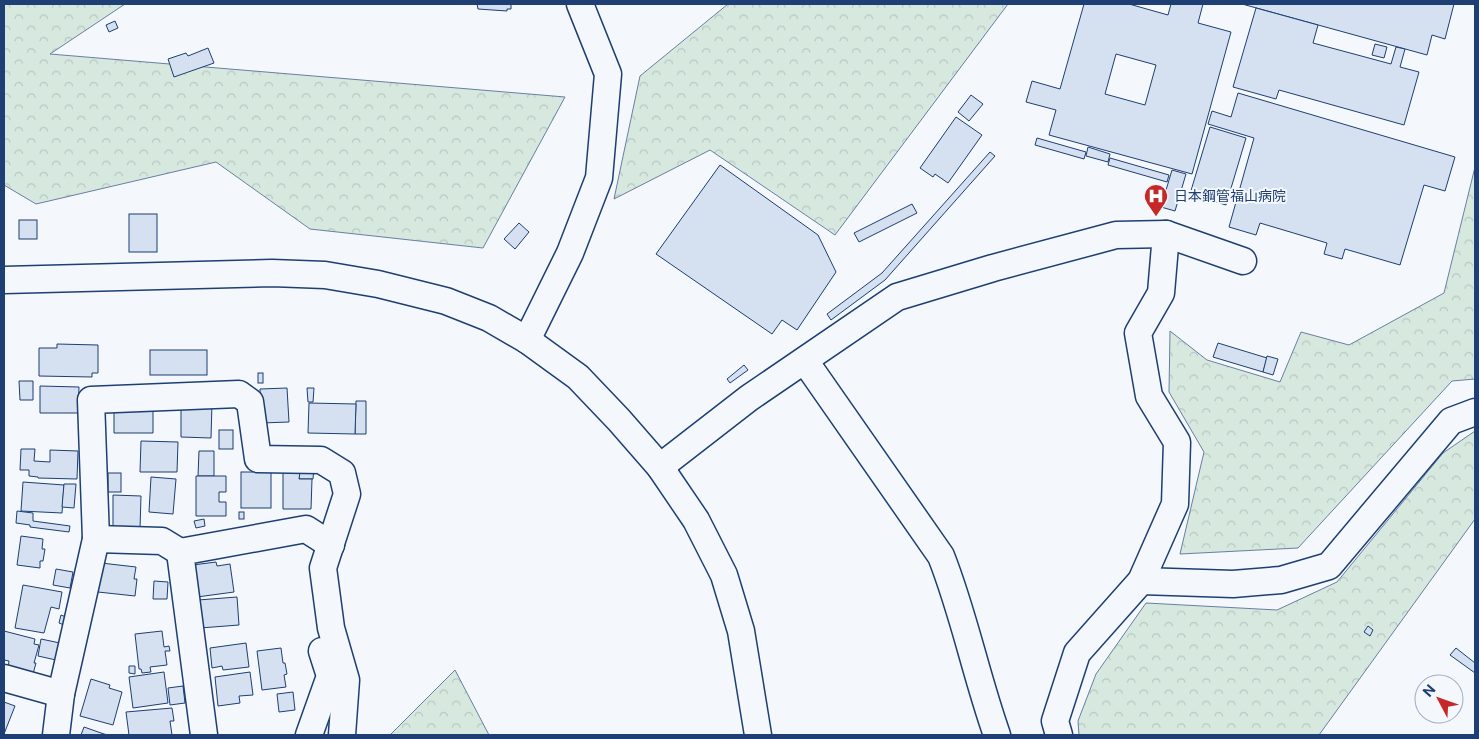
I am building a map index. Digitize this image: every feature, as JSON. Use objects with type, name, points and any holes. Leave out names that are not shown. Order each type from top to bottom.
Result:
[{"type":"street","points":[[527,340],[570,253],[599,178],[608,74],[580,4]]},
{"type":"street","points":[[660,467],[749,398],[897,297],[1116,235],[1166,234],[1243,261]]},
{"type":"street","points":[[1059,735],[1055,721],[1077,653],[1141,581],[1176,504],[1177,442],[1149,396],[1138,333],[1161,293],[1166,234]]},
{"type":"street","points":[[4,280],[272,273],[324,275],[378,284],[446,301],[489,318],[527,340],[578,377],[660,467],[696,520],[724,575],[741,631],[758,735]]},
{"type":"street","points":[[805,361],[941,556],[954,590],[986,706],[996,735]]},
{"type":"street","points":[[56,735],[61,694],[96,540],[91,400],[239,394],[250,402],[258,459],[321,460],[342,473],[347,494],[327,556],[308,594],[316,630],[330,676],[309,735]]},
{"type":"street","points":[[1141,581],[1233,584],[1281,580],[1329,566],[1450,421],[1475,412]]},
{"type":"street","points":[[96,540],[162,541],[180,552],[306,529],[327,556],[331,628],[346,680],[342,735]]},
{"type":"street","points":[[180,552],[204,735]]},
{"type":"street","points":[[4,678],[61,694]]},
{"type":"green space","points":[[4,4],[125,4],[50,54],[565,97],[483,248],[310,229],[216,162],[36,204],[4,185]]},
{"type":"green space","points":[[728,4],[1008,4],[835,235],[710,150],[614,199],[640,76]]},
{"type":"green space","points":[[1475,167],[1475,379],[1452,381],[1298,548],[1180,554],[1204,452],[1169,392],[1170,331],[1207,360],[1280,382],[1301,332],[1349,345],[1444,293]]},
{"type":"green space","points":[[1475,431],[1475,519],[1319,735],[1079,735],[1078,721],[1096,674],[1146,603],[1277,610],[1337,582],[1443,453]]},
{"type":"green space","points":[[455,670],[489,735],[390,735]]},
{"type":"building","points":[[477,4],[511,4],[511,9],[507,9],[507,11],[478,9]]},
{"type":"building","points":[[1084,4],[1129,4],[1168,15],[1171,4],[1203,4],[1198,23],[1231,32],[1192,174],[1049,135],[1056,110],[1026,102],[1032,81],[1060,89]],"holes":[[[1116,54],[1156,65],[1145,105],[1105,94]]]},
{"type":"building","points":[[1242,4],[1454,4],[1445,39],[1432,35],[1427,55]]},
{"type":"building","points":[[1256,8],[1318,25],[1313,43],[1391,64],[1396,47],[1405,49],[1400,67],[1419,72],[1404,125],[1279,90],[1276,99],[1233,87]]},
{"type":"building","points":[[115,21],[118,28],[109,32],[106,25]]},
{"type":"building","points":[[1375,44],[1387,47],[1384,58],[1372,55]]},
{"type":"building","points":[[208,48],[214,63],[174,77],[168,59],[186,53],[188,56]]},
{"type":"building","points":[[1238,93],[1455,157],[1445,191],[1424,185],[1400,265],[1345,249],[1342,259],[1324,254],[1327,243],[1260,223],[1256,235],[1229,227],[1254,138],[1208,124],[1212,111],[1231,117]]},
{"type":"building","points":[[971,95],[983,104],[969,121],[958,112]]},
{"type":"building","points":[[956,117],[982,135],[948,183],[935,174],[933,177],[920,168]]},
{"type":"building","points":[[1210,127],[1246,138],[1226,205],[1190,194]]},
{"type":"building","points":[[1037,138],[1086,152],[1084,159],[1035,145]]},
{"type":"building","points":[[1088,147],[1110,154],[1108,162],[1086,156]]},
{"type":"building","points":[[990,152],[995,156],[885,280],[831,320],[827,314],[882,273]]},
{"type":"building","points":[[1110,158],[1169,175],[1167,182],[1108,165]]},
{"type":"building","points":[[720,165],[818,235],[836,272],[797,330],[782,320],[772,334],[656,254]]},
{"type":"building","points":[[1172,170],[1186,174],[1175,211],[1161,207]]},
{"type":"building","points":[[912,204],[917,213],[859,242],[854,233]]},
{"type":"building","points":[[129,214],[157,214],[157,252],[129,252]]},
{"type":"building","points":[[19,220],[37,220],[37,239],[19,239]]},
{"type":"building","points":[[519,223],[529,232],[515,249],[504,239]]},
{"type":"building","points":[[1218,343],[1267,358],[1263,372],[1213,357]]},
{"type":"building","points":[[57,344],[98,345],[98,373],[92,373],[92,377],[39,376],[39,348],[57,348]]},
{"type":"building","points":[[150,350],[207,350],[207,375],[150,375]]},
{"type":"building","points":[[1267,356],[1278,359],[1273,375],[1263,372]]},
{"type":"building","points":[[744,365],[748,370],[730,383],[727,379]]},
{"type":"building","points":[[258,373],[263,373],[263,383],[258,383]]},
{"type":"building","points":[[19,381],[33,381],[33,400],[20,400]]},
{"type":"building","points":[[40,386],[79,387],[78,413],[40,413]]},
{"type":"building","points":[[287,388],[289,422],[261,423],[260,389]]},
{"type":"building","points":[[307,388],[314,388],[313,402],[308,402]]},
{"type":"building","points":[[356,401],[366,401],[366,434],[355,434]]},
{"type":"building","points":[[181,402],[212,403],[211,438],[181,437]]},
{"type":"building","points":[[153,403],[153,433],[114,433],[114,408]]},
{"type":"building","points":[[309,403],[356,404],[355,434],[308,433]]},
{"type":"building","points":[[219,430],[233,430],[233,449],[219,449]]},
{"type":"building","points":[[141,441],[178,442],[177,472],[140,472]]},
{"type":"building","points":[[21,449],[35,449],[34,461],[50,462],[50,450],[78,451],[77,479],[29,476],[29,470],[20,470]]},
{"type":"building","points":[[199,451],[214,451],[214,476],[198,476]]},
{"type":"building","points":[[300,466],[314,467],[313,479],[299,479]]},
{"type":"building","points":[[283,471],[300,472],[299,479],[312,479],[311,509],[283,509]]},
{"type":"building","points":[[241,472],[271,472],[271,508],[241,508]]},
{"type":"building","points":[[108,473],[121,473],[121,492],[108,492]]},
{"type":"building","points":[[196,476],[226,476],[226,492],[219,492],[219,502],[226,502],[226,516],[196,516]]},
{"type":"building","points":[[151,477],[176,479],[173,514],[149,512]]},
{"type":"building","points":[[23,482],[64,485],[62,513],[21,511]]},
{"type":"building","points":[[64,484],[76,484],[74,508],[62,507]]},
{"type":"building","points":[[113,495],[141,496],[140,529],[113,528]]},
{"type":"building","points":[[17,511],[33,513],[33,521],[70,526],[69,532],[30,527],[30,525],[16,523]]},
{"type":"building","points":[[239,512],[244,512],[244,519],[239,519]]},
{"type":"building","points":[[204,519],[205,526],[196,528],[194,521]]},
{"type":"building","points":[[21,536],[43,539],[42,549],[45,549],[43,561],[40,561],[40,568],[17,565]]},
{"type":"building","points":[[216,562],[217,566],[230,564],[234,592],[197,597],[193,565]]},
{"type":"building","points":[[101,563],[136,567],[134,579],[137,579],[135,596],[98,592]]},
{"type":"building","points":[[56,569],[73,572],[70,588],[53,585]]},
{"type":"building","points":[[154,581],[168,582],[167,599],[153,599]]},
{"type":"building","points":[[23,585],[62,592],[59,609],[51,607],[44,633],[15,628]]},
{"type":"building","points":[[237,597],[239,625],[200,628],[198,600]]},
{"type":"building","points":[[61,615],[66,617],[64,625],[59,623]]},
{"type":"building","points":[[1368,626],[1373,630],[1370,636],[1364,632]]},
{"type":"building","points":[[4,631],[35,639],[34,644],[39,645],[33,674],[8,668],[9,661],[4,660]]},
{"type":"building","points":[[162,631],[164,647],[169,646],[170,651],[165,651],[167,665],[150,667],[151,672],[142,673],[141,669],[139,669],[135,634]]},
{"type":"building","points":[[41,639],[60,643],[56,660],[38,656]]},
{"type":"building","points":[[246,643],[249,667],[223,670],[222,666],[212,668],[210,648]]},
{"type":"building","points":[[281,648],[287,674],[284,675],[286,687],[262,690],[257,651]]},
{"type":"building","points":[[1456,648],[1475,663],[1475,673],[1450,655]]},
{"type":"building","points":[[129,666],[135,666],[135,674],[129,673]]},
{"type":"building","points":[[164,672],[168,703],[133,708],[129,677]]},
{"type":"building","points":[[250,672],[253,695],[239,696],[240,703],[218,706],[215,677]]},
{"type":"building","points":[[91,679],[110,685],[109,688],[122,692],[113,725],[80,716]]},
{"type":"building","points":[[183,686],[185,703],[170,705],[168,688]]},
{"type":"building","points":[[293,692],[295,710],[279,712],[277,694]]},
{"type":"building","points":[[4,702],[15,706],[4,734]]},
{"type":"building","points":[[172,708],[174,721],[170,721],[172,735],[129,735],[126,712]]},
{"type":"building","points":[[84,727],[104,734],[108,735],[81,735]]},
{"type":"place","name":"日本鋼管福山病院","points":[[1156,217]]}]
